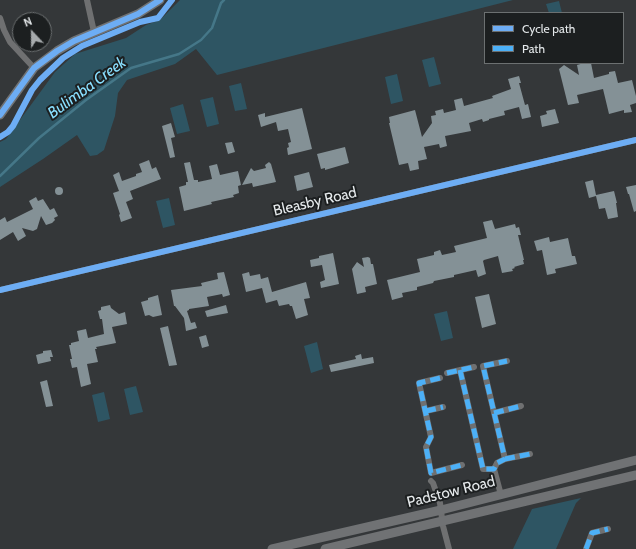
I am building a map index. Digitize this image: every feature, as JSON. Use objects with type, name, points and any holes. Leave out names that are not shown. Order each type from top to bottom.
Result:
[{"type":"main road","points":[[0,115],[34,68],[57,51],[74,41],[138,14],[160,0]]},
{"type":"main road","name":"Padstow Road","points":[[272,549],[441,510],[636,460]]},
{"type":"main road","name":"Padstow Road","points":[[325,549],[636,475]]},
{"type":"street","points":[[86,0],[94,32]]},
{"type":"street","points":[[0,18],[10,42],[34,68]]},
{"type":"street","name":"Bleasby Road","points":[[0,290],[636,140]]},
{"type":"street","points":[[505,459],[483,366],[507,361]]},
{"type":"street","points":[[447,373],[474,367]]},
{"type":"street","points":[[460,370],[483,470],[494,469]]},
{"type":"street","points":[[440,378],[419,383],[431,437],[426,447],[431,473],[462,465]]},
{"type":"street","points":[[494,413],[522,406]]},
{"type":"street","points":[[426,411],[443,407]]},
{"type":"street","points":[[500,495],[494,469],[497,463],[505,459],[530,454]]},
{"type":"street","points":[[431,481],[436,490],[449,549]]},
{"type":"street","points":[[586,549],[592,533],[608,529]]},
{"type":"shaded area","points":[[180,0],[513,0],[217,75],[196,49],[175,64],[127,80],[118,93],[115,116],[104,150],[97,155],[90,156],[77,135],[0,187],[0,142],[6,139],[55,72],[75,54],[126,38],[146,25],[160,20]]},
{"type":"shaded area","points":[[559,1],[562,12],[549,12],[546,4]]},
{"type":"shaded area","points":[[434,57],[441,84],[429,87],[422,60]]},
{"type":"shaded area","points":[[397,74],[403,101],[391,104],[385,77]]},
{"type":"shaded area","points":[[241,83],[247,109],[235,111],[229,86]]},
{"type":"shaded area","points":[[213,97],[219,124],[207,127],[200,100]]},
{"type":"shaded area","points":[[183,104],[190,131],[177,134],[170,108]]},
{"type":"shaded area","points":[[169,198],[175,225],[163,228],[156,201]]},
{"type":"shaded area","points":[[447,311],[453,338],[441,341],[434,314]]},
{"type":"shaded area","points":[[317,342],[323,369],[311,373],[304,346]]},
{"type":"shaded area","points":[[136,386],[143,412],[130,415],[124,389]]},
{"type":"shaded area","points":[[104,392],[110,419],[98,422],[92,395]]},
{"type":"shaded area","points":[[581,498],[576,503],[556,549],[513,549],[532,509]]},
{"type":"building","points":[[591,64],[594,78],[615,71],[618,83],[632,80],[636,103],[630,105],[632,112],[624,113],[624,110],[609,114],[603,89],[577,95],[579,103],[568,105],[559,69],[564,65],[579,75],[577,65]]},
{"type":"building","points":[[519,76],[521,83],[519,83],[525,105],[528,104],[531,117],[522,119],[519,107],[504,111],[505,115],[483,122],[482,119],[469,123],[471,131],[445,136],[447,146],[440,148],[439,144],[424,147],[427,159],[418,161],[419,169],[410,171],[408,163],[399,165],[389,123],[389,117],[415,110],[422,137],[432,123],[431,116],[436,115],[435,111],[443,109],[444,113],[456,110],[454,100],[462,98],[464,106],[493,98],[492,96],[511,89],[508,79]]},
{"type":"building","points":[[302,108],[312,149],[288,155],[288,143],[291,142],[288,129],[278,131],[276,122],[261,127],[258,115],[265,113],[265,117]]},
{"type":"building","points":[[555,109],[559,123],[542,127],[540,116],[547,114],[546,111]]},
{"type":"building","points":[[171,123],[175,137],[171,138],[175,157],[170,158],[162,126]]},
{"type":"building","points":[[232,142],[235,152],[228,154],[225,143]]},
{"type":"building","points":[[345,147],[349,163],[325,170],[325,168],[321,169],[317,154]]},
{"type":"building","points":[[149,160],[152,169],[156,167],[161,179],[130,191],[133,199],[126,202],[132,218],[121,222],[113,193],[119,191],[113,175],[119,172],[122,181],[136,176],[136,174],[142,172],[139,164]]},
{"type":"building","points":[[190,162],[194,180],[198,180],[198,182],[212,179],[209,166],[217,164],[220,175],[238,171],[241,185],[238,186],[239,193],[233,195],[234,197],[211,202],[212,204],[184,211],[179,187],[186,185],[186,182],[188,182],[184,163]]},
{"type":"building","points":[[269,162],[271,164],[276,182],[253,187],[252,183],[242,185],[251,168],[254,171],[266,168],[265,165]]},
{"type":"building","points":[[309,172],[313,187],[297,191],[294,176]]},
{"type":"building","points":[[593,180],[596,195],[614,191],[618,217],[608,219],[605,208],[599,209],[596,196],[589,198],[585,182]]},
{"type":"building","points":[[636,185],[636,211],[634,212],[626,187]]},
{"type":"building","points":[[57,187],[61,187],[63,191],[61,195],[57,195],[55,193],[55,189]]},
{"type":"building","points":[[36,197],[38,201],[43,199],[50,210],[54,208],[58,216],[54,218],[55,220],[46,225],[41,216],[37,229],[33,231],[22,228],[26,236],[18,241],[13,232],[0,240],[0,220],[5,217],[7,222],[33,209],[29,201]]},
{"type":"building","points":[[492,220],[495,229],[515,224],[516,228],[519,227],[521,235],[518,235],[524,264],[514,267],[515,268],[512,269],[513,271],[502,273],[498,256],[483,261],[486,274],[478,277],[476,270],[454,275],[454,277],[434,281],[433,283],[417,287],[417,290],[402,293],[403,297],[392,300],[387,280],[420,272],[417,259],[434,255],[434,252],[440,250],[442,255],[456,252],[454,246],[487,238],[483,222]]},
{"type":"building","points":[[549,237],[550,242],[568,238],[572,256],[575,256],[577,264],[555,269],[556,273],[547,275],[542,250],[537,251],[534,241]]},
{"type":"building","points":[[333,253],[339,284],[321,288],[320,282],[325,280],[322,265],[311,267],[310,260],[319,258],[319,256]]},
{"type":"building","points":[[362,258],[370,258],[371,264],[373,264],[377,284],[365,287],[366,292],[357,294],[352,269],[357,262],[364,267]]},
{"type":"building","points":[[224,272],[230,295],[223,297],[222,294],[207,297],[209,306],[189,309],[187,311],[191,323],[195,322],[197,328],[186,331],[184,318],[174,306],[171,290],[202,286],[201,283],[218,279],[217,273]]},
{"type":"building","points":[[249,272],[250,276],[260,274],[261,279],[268,277],[272,292],[306,282],[310,298],[304,299],[308,315],[296,319],[292,306],[289,304],[279,306],[277,300],[266,303],[262,288],[246,292],[242,274]]},
{"type":"building","points":[[489,294],[496,324],[482,328],[475,297]]},
{"type":"building","points":[[158,295],[162,315],[153,317],[149,315],[145,316],[141,302]]},
{"type":"building","points":[[110,305],[111,308],[119,314],[125,312],[127,324],[112,327],[116,343],[96,347],[97,349],[95,349],[98,362],[87,364],[91,384],[81,387],[77,367],[72,368],[69,345],[79,341],[77,331],[86,329],[88,338],[104,334],[102,319],[100,319],[98,311],[101,310],[101,307]]},
{"type":"building","points":[[226,305],[228,313],[207,317],[205,311]]},
{"type":"building","points":[[168,326],[177,365],[169,366],[160,328]]},
{"type":"building","points":[[206,335],[209,346],[202,348],[199,337]]},
{"type":"building","points":[[51,350],[53,357],[50,357],[51,361],[38,364],[36,355],[43,353],[43,351]]},
{"type":"building","points":[[361,354],[362,359],[373,357],[374,363],[331,372],[329,365],[356,359],[355,356]]},
{"type":"building","points":[[47,380],[53,406],[46,407],[40,382]]},
{"type":"waterway","name":"Bulimba Creek","points":[[0,176],[39,138],[86,100],[131,68],[179,54],[201,40],[212,28],[221,3],[224,0]]},
{"type":"marked path","points":[[460,370],[483,469],[494,469],[497,463],[505,459],[483,366],[507,361]]},
{"type":"marked path","points":[[447,373],[474,367]]},
{"type":"marked path","points":[[440,378],[419,383],[431,437],[426,447],[431,473],[462,465]]},
{"type":"marked path","points":[[494,413],[521,406]]},
{"type":"marked path","points":[[426,411],[443,407]]},
{"type":"marked path","points":[[505,459],[530,454]]},
{"type":"marked path","points":[[586,549],[592,533],[608,529]]},
{"type":"cycle path","points":[[0,115],[34,68],[57,51],[74,41],[138,14],[160,0]]},
{"type":"cycle path","points":[[0,137],[8,132],[13,126],[32,90],[40,80],[63,58],[82,46],[140,22],[158,18],[172,0]]},
{"type":"cycle path","points":[[0,290],[636,140]]}]
